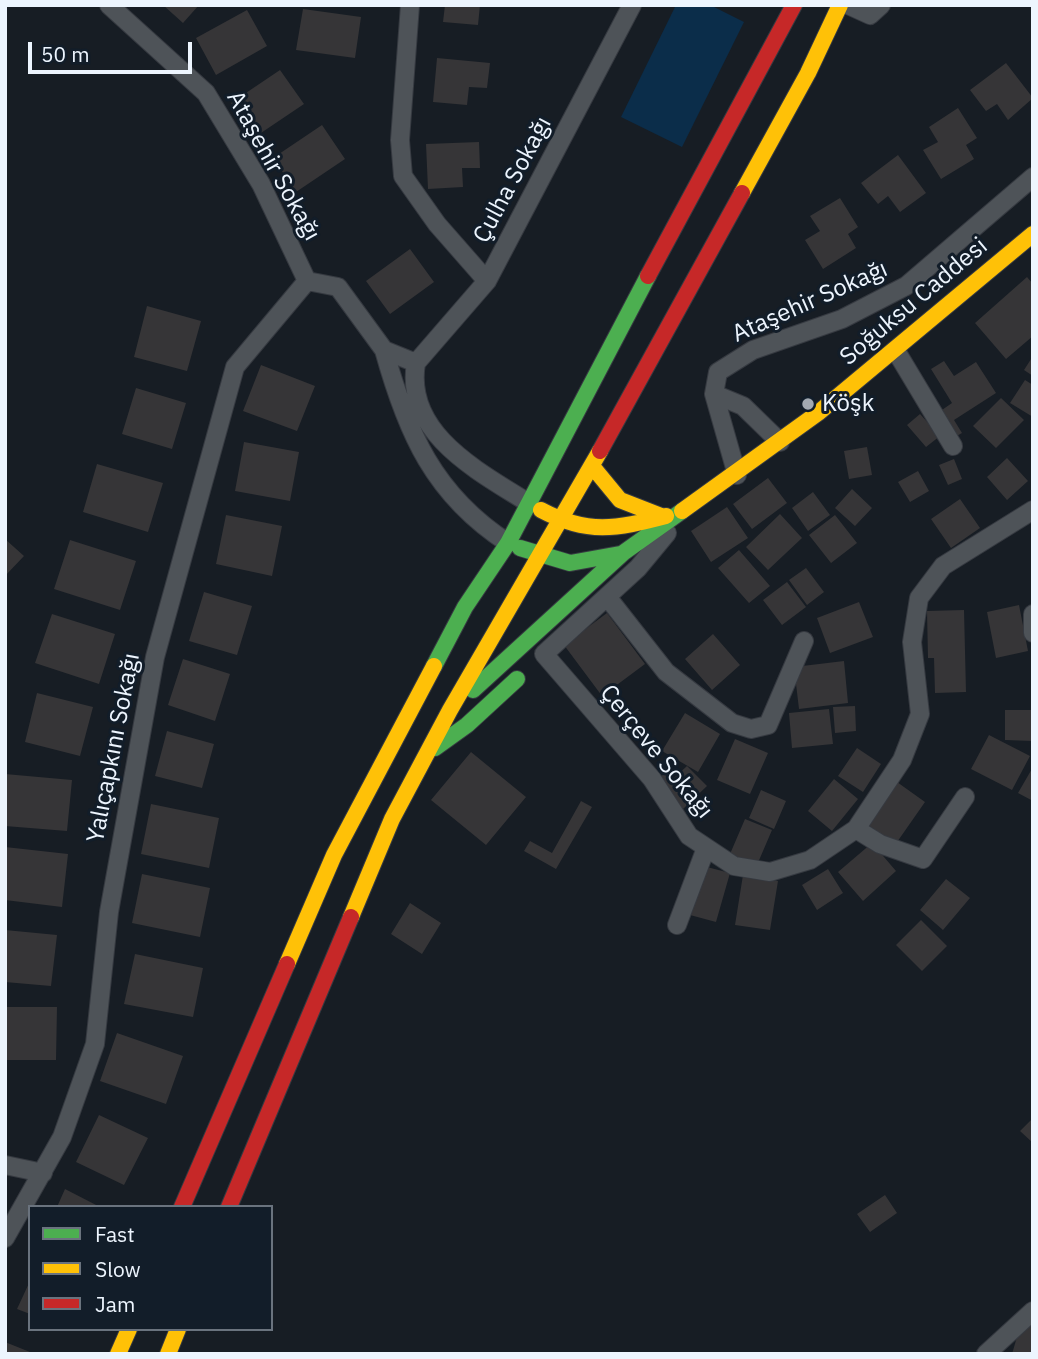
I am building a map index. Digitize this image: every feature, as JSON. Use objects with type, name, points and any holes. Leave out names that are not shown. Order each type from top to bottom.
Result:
[{"type":"main road","points":[[183,1205],[334,855],[465,607],[509,543],[527,502],[591,389],[646,279],[794,5]]},
{"type":"main road","points":[[230,1205],[392,819],[450,710],[592,466],[808,73],[840,5]]},
{"type":"main road","name":"Soğuksu Caddesi","points":[[682,511],[737,475],[897,351],[1033,234]]},
{"type":"main road","points":[[592,466],[605,485],[629,509],[664,517]]},
{"type":"main road","points":[[527,502],[560,521],[589,530],[664,517],[682,511]]},
{"type":"main road","points":[[450,710],[623,553],[682,511]]},
{"type":"main road","points":[[509,543],[540,556],[583,565],[623,553]]},
{"type":"main road","points":[[428,754],[467,725],[544,654]]},
{"type":"main road","points":[[118,1354],[128,1331]]},
{"type":"main road","points":[[167,1354],[177,1331]]},
{"type":"street","name":"Ataşehir Sokağı","points":[[108,5],[206,93],[261,184],[307,281],[338,286],[384,350],[399,403],[431,465],[452,497],[475,522],[509,543]]},
{"type":"street","points":[[410,5],[400,140],[404,176],[437,224],[487,281]]},
{"type":"street","name":"Çulha Sokağı","points":[[416,363],[487,281],[632,5]]},
{"type":"street","points":[[848,5],[870,15],[881,5]]},
{"type":"street","name":"Ataşehir Sokağı","points":[[714,394],[718,372],[753,350],[842,319],[906,286],[1033,177]]},
{"type":"street","name":"Yalıçapkını Sokağı","points":[[5,1238],[62,1137],[95,1044],[108,912],[155,657],[234,367],[307,281]]},
{"type":"street","points":[[384,350],[416,363],[412,384],[438,437],[464,462],[527,502]]},
{"type":"street","points":[[897,351],[953,446]]},
{"type":"street","points":[[714,394],[743,406],[780,442]]},
{"type":"street","points":[[714,394],[737,475]]},
{"type":"street","name":"Çerçeve Sokağı","points":[[544,654],[652,779],[689,836],[733,866],[770,872],[810,860],[856,830],[902,760],[920,714],[912,642],[919,598],[943,566],[1033,510]]},
{"type":"street","name":"Soğuksu Caddesi","points":[[544,654],[608,598],[657,548],[682,511]]},
{"type":"street","points":[[608,598],[666,672],[733,723],[751,729],[768,725],[804,641]]},
{"type":"street","points":[[1033,614],[1033,633]]},
{"type":"street","points":[[856,830],[880,844],[923,859],[965,797]]},
{"type":"street","points":[[677,925],[706,848]]},
{"type":"street","points":[[5,1165],[43,1173]]},
{"type":"street","points":[[986,1354],[1033,1311]]},
{"type":"shaded area","points":[[676,5],[710,5],[744,22],[682,147],[621,117]]},
{"type":"building","points":[[163,5],[199,5],[183,23]]},
{"type":"building","points":[[445,5],[480,5],[478,25],[443,22]]},
{"type":"building","points":[[303,9],[361,17],[355,58],[296,50]]},
{"type":"building","points":[[247,10],[267,46],[216,75],[196,38]]},
{"type":"building","points":[[437,58],[490,63],[487,88],[469,87],[467,105],[433,102]]},
{"type":"building","points":[[1006,63],[1033,98],[1008,120],[997,104],[986,111],[970,90]]},
{"type":"building","points":[[280,70],[304,104],[255,137],[231,103]]},
{"type":"building","points":[[958,108],[977,138],[966,145],[974,159],[941,179],[923,150],[938,142],[929,127]]},
{"type":"building","points":[[322,125],[345,159],[296,192],[273,158]]},
{"type":"building","points":[[479,142],[480,168],[462,168],[463,187],[428,189],[426,144]]},
{"type":"building","points":[[898,155],[926,193],[900,212],[888,196],[878,204],[861,183]]},
{"type":"building","points":[[840,198],[858,227],[848,234],[856,248],[823,269],[805,240],[820,231],[810,216]]},
{"type":"building","points":[[410,249],[434,282],[390,314],[366,281]]},
{"type":"building","points":[[1027,277],[1033,284],[1033,336],[1006,359],[975,323]]},
{"type":"building","points":[[147,306],[201,321],[187,371],[134,357]]},
{"type":"building","points":[[1033,356],[1033,376],[1024,370]]},
{"type":"building","points":[[944,361],[954,376],[976,362],[996,393],[954,420],[962,433],[955,437],[939,412],[952,403],[931,369]]},
{"type":"building","points":[[261,365],[315,386],[297,431],[243,411]]},
{"type":"building","points":[[1025,380],[1033,385],[1033,417],[1010,403]]},
{"type":"building","points":[[136,388],[186,403],[172,449],[122,434]]},
{"type":"building","points":[[1001,398],[1024,420],[996,448],[973,426]]},
{"type":"building","points":[[920,414],[940,436],[926,447],[907,425]]},
{"type":"building","points":[[244,442],[299,452],[290,501],[235,491]]},
{"type":"building","points":[[867,447],[872,475],[849,479],[844,451]]},
{"type":"building","points":[[1007,458],[1028,481],[1007,500],[987,477]]},
{"type":"building","points":[[954,459],[962,479],[948,485],[939,465]]},
{"type":"building","points":[[97,464],[163,483],[148,532],[83,512]]},
{"type":"building","points":[[918,471],[929,491],[910,502],[898,482]]},
{"type":"building","points":[[768,478],[787,503],[752,529],[733,504]]},
{"type":"building","points":[[852,489],[872,508],[855,526],[835,508]]},
{"type":"building","points":[[813,492],[830,515],[808,531],[792,508]]},
{"type":"building","points":[[960,499],[980,528],[951,548],[931,519]]},
{"type":"building","points":[[727,507],[748,538],[711,562],[691,531]]},
{"type":"building","points":[[780,514],[802,538],[768,570],[746,547]]},
{"type":"building","points":[[226,515],[282,526],[272,576],[216,564]]},
{"type":"building","points":[[835,515],[857,543],[831,563],[809,535]]},
{"type":"building","points":[[5,539],[24,556],[5,576]]},
{"type":"building","points":[[70,540],[136,561],[120,610],[54,589]]},
{"type":"building","points":[[739,550],[770,586],[749,603],[718,568]]},
{"type":"building","points":[[806,568],[824,592],[807,605],[789,580]]},
{"type":"building","points":[[787,582],[806,607],[782,625],[763,600]]},
{"type":"building","points":[[204,592],[252,606],[237,655],[189,641]]},
{"type":"building","points":[[859,602],[873,637],[830,653],[817,618]]},
{"type":"building","points":[[1019,605],[1028,651],[996,658],[987,612]]},
{"type":"building","points":[[964,610],[966,692],[935,693],[934,658],[928,658],[927,611]]},
{"type":"building","points":[[607,613],[645,664],[602,696],[564,645]]},
{"type":"building","points":[[52,614],[115,634],[99,684],[35,663]]},
{"type":"building","points":[[713,634],[740,665],[712,690],[685,659]]},
{"type":"building","points":[[183,659],[230,674],[215,721],[168,705]]},
{"type":"building","points":[[844,661],[848,703],[799,709],[794,667]]},
{"type":"building","points":[[37,693],[93,707],[80,756],[25,742]]},
{"type":"building","points":[[855,706],[856,731],[835,733],[833,707]]},
{"type":"building","points":[[829,709],[833,744],[792,748],[789,713]]},
{"type":"building","points":[[1005,710],[1033,710],[1033,741],[1005,740]]},
{"type":"building","points":[[685,713],[720,734],[698,772],[662,751]]},
{"type":"building","points":[[167,731],[214,744],[202,788],[155,776]]},
{"type":"building","points":[[989,735],[1030,756],[1012,790],[971,769]]},
{"type":"building","points":[[735,739],[768,753],[750,794],[717,780]]},
{"type":"building","points":[[857,748],[881,764],[863,792],[838,776]]},
{"type":"building","points":[[471,752],[526,797],[486,845],[431,800]]},
{"type":"building","points":[[687,766],[707,786],[683,809],[656,781],[666,772],[673,779]]},
{"type":"building","points":[[1033,767],[1033,801],[1018,793]]},
{"type":"building","points":[[5,774],[72,780],[67,831],[5,826]]},
{"type":"building","points":[[834,779],[858,799],[832,831],[808,811]]},
{"type":"building","points":[[897,782],[925,802],[895,845],[867,824]]},
{"type":"building","points":[[761,790],[786,801],[774,829],[749,818]]},
{"type":"building","points":[[581,801],[592,807],[556,869],[524,851],[530,841],[552,853]]},
{"type":"building","points":[[151,804],[219,818],[209,868],[141,854]]},
{"type":"building","points":[[745,819],[772,830],[757,865],[730,854]]},
{"type":"building","points":[[872,843],[896,871],[863,901],[838,872]]},
{"type":"building","points":[[5,847],[68,854],[62,907],[5,900]]},
{"type":"building","points":[[703,866],[730,873],[716,922],[690,915]]},
{"type":"building","points":[[828,869],[843,893],[817,910],[802,885]]},
{"type":"building","points":[[142,874],[210,888],[200,937],[132,923]]},
{"type":"building","points":[[743,875],[778,881],[770,930],[735,925]]},
{"type":"building","points":[[946,879],[970,898],[943,930],[920,910]]},
{"type":"building","points":[[410,903],[441,923],[422,954],[391,934]]},
{"type":"building","points":[[921,920],[947,946],[922,971],[896,945]]},
{"type":"building","points":[[5,930],[57,935],[51,986],[5,982]]},
{"type":"building","points":[[135,954],[203,968],[193,1017],[124,1004]]},
{"type":"building","points":[[5,1007],[57,1007],[56,1060],[5,1060]]},
{"type":"building","points":[[117,1033],[183,1056],[166,1104],[100,1081]]},
{"type":"building","points":[[99,1115],[148,1138],[124,1185],[76,1162]]},
{"type":"building","points":[[1033,1118],[1033,1143],[1020,1131]]},
{"type":"building","points":[[65,1189],[96,1205],[58,1205]]},
{"type":"building","points":[[885,1195],[897,1213],[870,1232],[857,1214]]},
{"type":"building","points":[[28,1285],[28,1313],[17,1309]]},
{"type":"building","points":[[1021,1323],[1033,1326],[1033,1354],[1012,1354]]},
{"type":"building","points":[[5,1342],[35,1354],[5,1354]]},
{"type":"traffic: fast","points":[[434,666],[465,607],[508,543],[648,276]]},
{"type":"traffic: fast","points":[[473,690],[623,553],[682,511]]},
{"type":"traffic: fast","points":[[520,548],[570,563],[620,554]]},
{"type":"traffic: fast","points":[[435,748],[467,725],[517,679]]},
{"type":"traffic: slow","points":[[742,193],[808,73],[840,5]]},
{"type":"traffic: slow","points":[[682,511],[818,413],[1033,234]]},
{"type":"traffic: slow","points":[[351,917],[392,819],[450,710],[600,451]]},
{"type":"traffic: slow","points":[[592,466],[620,500],[661,516]]},
{"type":"traffic: slow","points":[[541,510],[573,523],[602,527],[632,524],[666,516]]},
{"type":"traffic: slow","points":[[287,964],[334,855],[434,666]]},
{"type":"traffic: slow","points":[[118,1354],[128,1331]]},
{"type":"traffic: slow","points":[[168,1354],[177,1331]]},
{"type":"traffic: jam","points":[[648,276],[794,5]]},
{"type":"traffic: jam","points":[[600,451],[742,193]]},
{"type":"traffic: jam","points":[[230,1205],[351,917]]},
{"type":"traffic: jam","points":[[183,1205],[287,964]]},
{"type":"place","name":"Köşk","points":[[808,404]]}]
